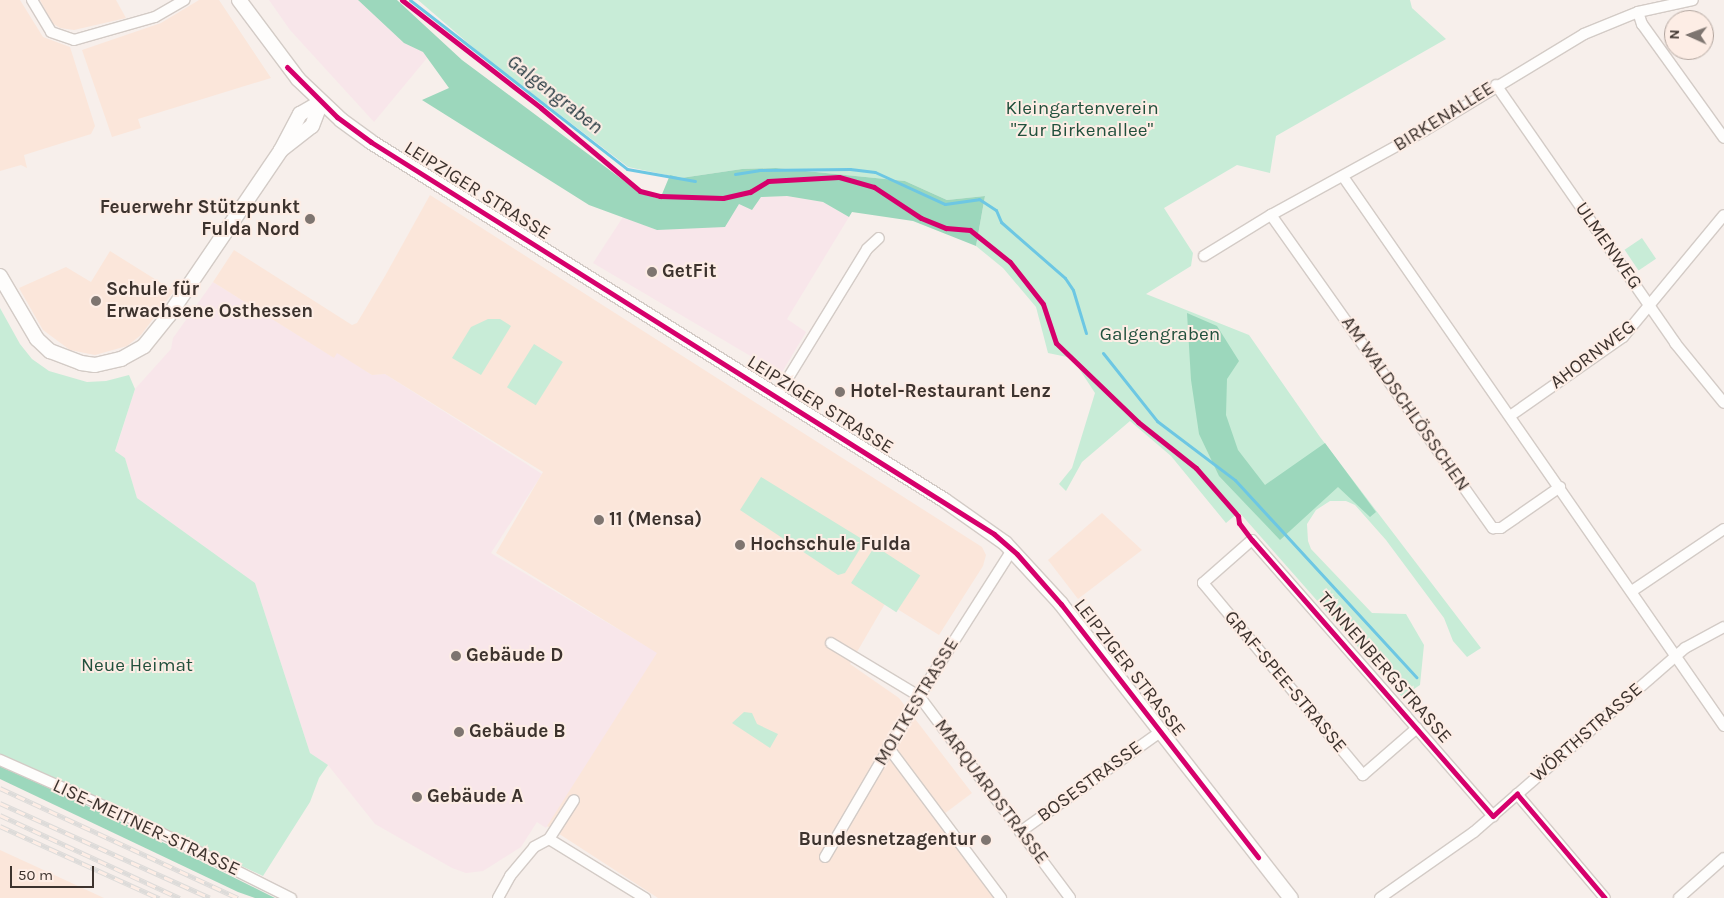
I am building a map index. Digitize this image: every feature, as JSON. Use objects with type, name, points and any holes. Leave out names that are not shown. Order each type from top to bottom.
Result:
[{"type":"main road","name":"LEIPZIGER STRASSE","points":[[240,0],[287,67],[321,102],[400,162],[944,500],[1012,550],[1061,604],[1291,898]]},
{"type":"main road","points":[[0,276],[36,339],[50,351],[81,363],[101,364],[121,359],[144,346],[170,315],[281,150],[312,126],[321,102]]},
{"type":"street","points":[[32,0],[51,32],[74,40],[155,17],[184,0]]},
{"type":"street","name":"BIRKENALLEE","points":[[1204,256],[1271,215],[1344,178],[1496,85],[1584,34],[1638,12],[1693,0]]},
{"type":"street","points":[[1638,12],[1642,24],[1724,138]]},
{"type":"street","name":"ULMENWEG","points":[[1496,85],[1696,372],[1724,403]]},
{"type":"street","points":[[1344,178],[1677,655],[1724,726]]},
{"type":"street","name":"AM WALDSCHLÖSSCHEN","points":[[1271,215],[1493,528],[1501,528],[1560,487]]},
{"type":"street","name":"AHORNWEG","points":[[1510,416],[1623,337],[1650,307],[1724,215]]},
{"type":"street","name":"LEIPZIGER STRASSE","points":[[777,396],[867,249],[880,238]]},
{"type":"street","points":[[1632,591],[1724,529]]},
{"type":"street","name":"TANNENBERGSTRASSE","points":[[1252,540],[1493,816]]},
{"type":"street","name":"GRAF-SPEE-STRASSE","points":[[1252,540],[1203,583],[1363,776],[1417,728]]},
{"type":"street","name":"MOLTKESTRASSE","points":[[825,856],[919,696],[1012,550]]},
{"type":"street","name":"WÖRTHSTRASSE","points":[[1380,898],[1493,816],[1677,655],[1724,626]]},
{"type":"street","name":"MARQUARDSTRASSE","points":[[831,643],[919,696],[1070,898]]},
{"type":"street","name":"BOSESTRASSE","points":[[1020,832],[1160,732]]},
{"type":"street","points":[[888,747],[1001,898]]},
{"type":"street","name":"LISE-MEITNER-STRASSE","points":[[0,760],[131,818],[291,898]]},
{"type":"street","points":[[1517,794],[1605,898]]},
{"type":"street","points":[[498,898],[517,866],[534,847],[547,839],[574,800]]},
{"type":"street","points":[[547,839],[645,898]]},
{"type":"street","points":[[1679,898],[1724,858]]},
{"type":"shaded area","points":[[0,0],[20,0],[43,37],[70,47],[95,126],[91,134],[24,155],[27,168],[21,165],[0,171]]},
{"type":"shaded area","points":[[40,0],[116,0],[126,18],[74,30],[60,28],[52,23]]},
{"type":"shaded area","points":[[199,0],[219,0],[271,78],[138,119],[141,128],[112,137],[82,50],[161,23]]},
{"type":"shaded area","points":[[269,0],[358,0],[404,43],[423,52],[427,58],[374,122],[290,30]]},
{"type":"shaded area","name":"Hochschule Fulda","points":[[430,195],[982,547],[986,555],[983,566],[939,635],[886,602],[850,664],[899,698],[972,793],[944,814],[1000,898],[658,898],[547,826],[657,653],[496,553],[543,472],[385,374],[372,375],[337,353],[334,358],[213,282],[234,250],[352,325],[357,323]]},
{"type":"shaded area","points":[[787,196],[823,202],[849,217],[787,319],[806,332],[781,374],[593,263],[623,217],[657,230],[761,197]]},
{"type":"shaded area","name":"Schule für Erwachsene Osthessen","points":[[110,251],[174,291],[141,335],[127,346],[95,355],[70,350],[43,330],[19,288],[66,267],[91,282]]},
{"type":"shaded area","points":[[213,282],[333,357],[337,352],[372,375],[385,374],[542,474],[491,553],[658,653],[546,828],[537,822],[521,847],[483,871],[466,873],[452,868],[375,824],[328,765],[310,753],[255,583],[137,498],[125,458],[115,452],[135,389],[171,349],[173,338]]},
{"type":"shaded area","points":[[1102,513],[1142,550],[1078,599],[1048,560]]},
{"type":"shaded area","points":[[0,850],[37,867],[104,898],[0,898]]},
{"type":"green space","points":[[358,0],[397,0],[462,60],[639,192],[660,199],[670,175],[681,178],[742,169],[776,168],[905,181],[947,200],[985,196],[976,246],[913,221],[852,212],[849,217],[823,202],[787,196],[761,197],[752,210],[739,204],[725,227],[657,230],[589,205],[422,100],[449,88],[423,52],[404,43]]},
{"type":"green space","name":"Kleingartenverein \"Zur Birkenallee\"","points":[[418,0],[1410,0],[1412,8],[1446,39],[1276,136],[1270,173],[1237,165],[1164,208],[1193,253],[1191,266],[1146,294],[1249,335],[1320,437],[1481,648],[1467,657],[1453,641],[1444,618],[1386,540],[1355,505],[1346,501],[1330,501],[1316,510],[1307,524],[1308,541],[1311,549],[1372,613],[1406,614],[1424,645],[1420,685],[1402,697],[1239,512],[1226,523],[1171,456],[1130,421],[1082,462],[1066,491],[1059,484],[1072,468],[1095,393],[1072,358],[1048,353],[1036,307],[1003,268],[976,246],[985,196],[947,200],[905,181],[776,168],[742,169],[681,178],[628,167],[482,55]]},
{"type":"green space","points":[[1642,238],[1656,259],[1639,270],[1625,250]]},
{"type":"green space","name":"Neue Heimat","points":[[0,308],[20,344],[32,359],[49,371],[87,382],[106,381],[129,375],[135,389],[115,451],[125,458],[137,498],[255,583],[310,753],[328,765],[319,778],[310,802],[263,876],[0,754]]},
{"type":"green space","points":[[1187,313],[1217,326],[1239,361],[1227,379],[1226,415],[1238,450],[1265,485],[1325,443],[1376,512],[1370,517],[1338,487],[1280,540],[1219,476],[1199,434],[1191,380]]},
{"type":"green space","points":[[488,319],[500,319],[511,326],[481,375],[452,358],[471,327]]},
{"type":"green space","points":[[534,344],[563,362],[536,405],[507,387]]},
{"type":"green space","points":[[761,477],[862,539],[863,544],[845,573],[838,575],[740,510]]},
{"type":"green space","points":[[875,546],[920,575],[896,612],[851,583]]},
{"type":"green space","points":[[744,712],[752,713],[757,724],[778,734],[770,748],[732,723]]},
{"type":"green space","points":[[0,765],[136,829],[275,898],[255,898],[238,892],[0,779]]},
{"type":"waterway","name":"Galgengraben","points":[[410,0],[627,169],[695,181]]},
{"type":"waterway","name":"Galgengraben","points":[[735,174],[759,170],[850,169],[875,172],[945,204],[979,199],[996,210],[1001,222],[1065,278],[1073,290],[1086,333]]},
{"type":"waterway","name":"Galgengraben","points":[[1103,353],[1157,421],[1235,480],[1416,677]]},
{"type":"railway","points":[[0,788],[238,898]]},
{"type":"railway","points":[[0,803],[210,898]]},
{"type":"railway","points":[[0,815],[180,898]]},
{"type":"railway","points":[[0,826],[159,898]]},
{"type":"cycle path","points":[[402,0],[541,108],[640,191],[660,196],[723,198],[750,192],[768,181],[839,177],[874,187],[921,218],[946,228],[970,230],[1010,262],[1043,304],[1056,343],[1138,422],[1196,468],[1238,516],[1239,523],[1252,540],[1493,816],[1517,794],[1605,898]]},
{"type":"cycle path","points":[[287,67],[337,117],[371,142],[994,534],[1017,554],[1061,604],[1258,857]]},
{"type":"place","name":"Feuerwehr Stützpunkt Fulda Nord","points":[[310,219]]},
{"type":"place","name":"GetFit","points":[[652,272]]},
{"type":"place","name":"Schule für Erwachsene Osthessen","points":[[96,301]]},
{"type":"place","name":"Hotel-Restaurant Lenz","points":[[840,392]]},
{"type":"place","name":"11 (Mensa)","points":[[599,520]]},
{"type":"place","name":"Hochschule Fulda","points":[[740,545]]},
{"type":"place","name":"Gebäude D","points":[[456,656]]},
{"type":"place","name":"Gebäude B","points":[[459,732]]},
{"type":"place","name":"Gebäude A","points":[[417,797]]},
{"type":"place","name":"Bundesnetzagentur","points":[[986,840]]}]
